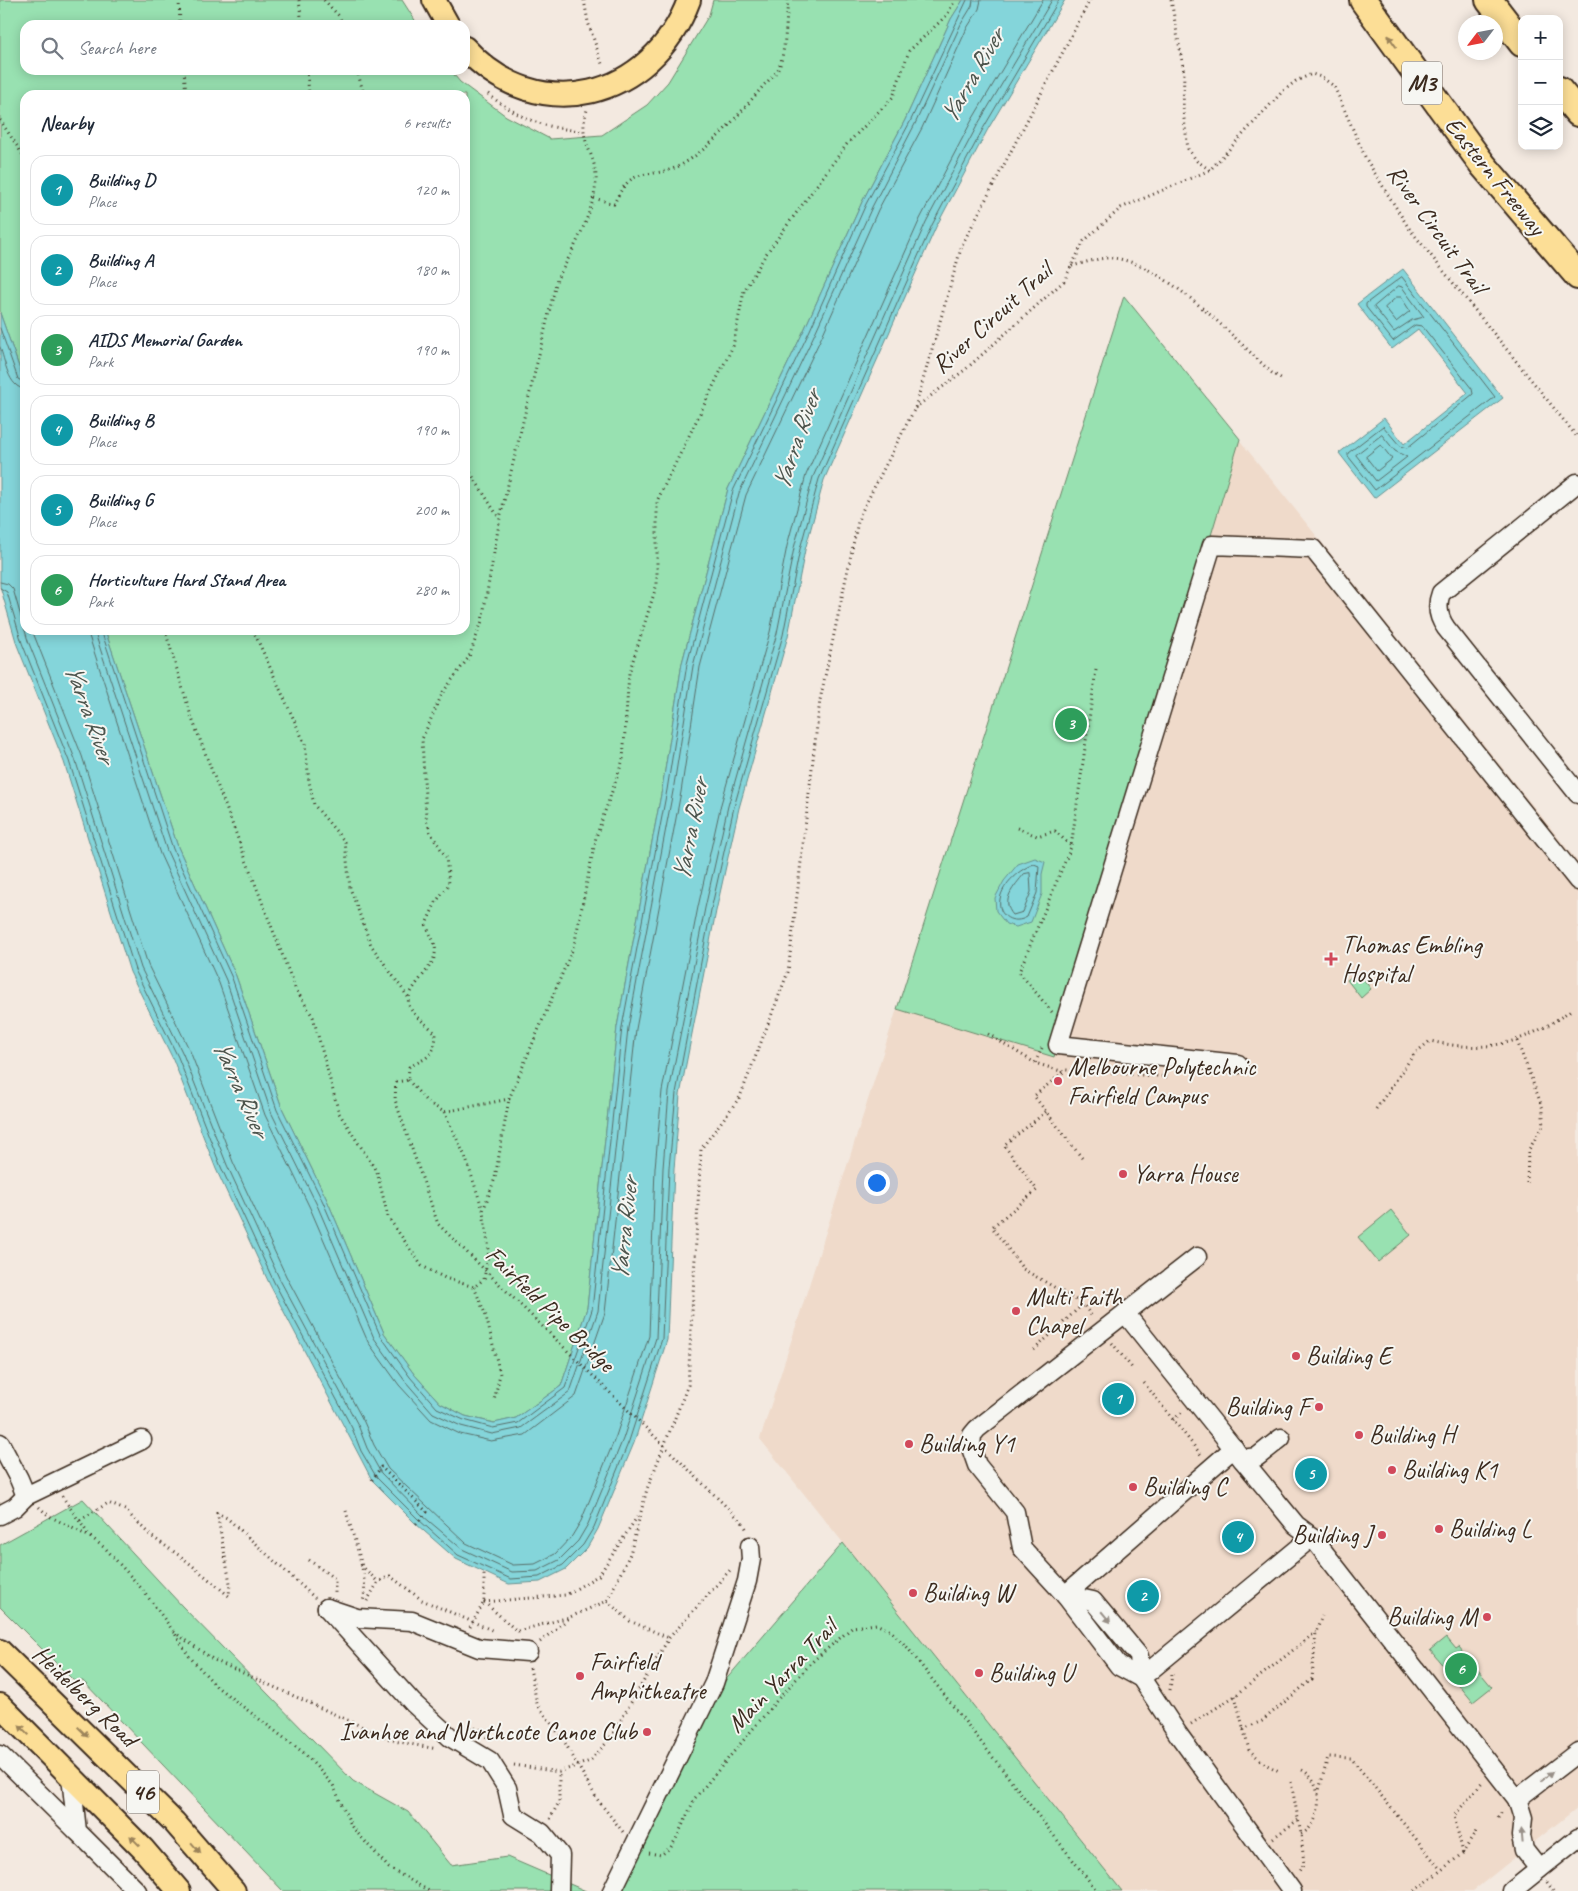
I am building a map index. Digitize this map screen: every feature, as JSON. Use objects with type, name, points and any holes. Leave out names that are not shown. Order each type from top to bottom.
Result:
[{"type":"highway","name":"Eastern Freeway","points":[[1363,0],[1484,165],[1578,276]]},
{"type":"highway","points":[[1489,0],[1518,38]]},
{"type":"highway","points":[[1563,95],[1578,113]]},
{"type":"main road","points":[[434,0],[445,20]]},
{"type":"main road","points":[[470,53],[494,75],[526,90],[569,95],[593,92],[626,80],[649,62],[682,19],[689,0]]},
{"type":"main road","name":"Heidelberg Road","points":[[0,1651],[174,1822],[234,1891]]},
{"type":"main road","name":"46","points":[[0,1705],[143,1849],[179,1891]]},
{"type":"street","points":[[1577,483],[1441,593],[1438,601],[1440,620],[1578,794]]},
{"type":"street","points":[[1238,1064],[1058,1045],[1212,545],[1313,549],[1578,880]]},
{"type":"street","points":[[1198,1257],[977,1429],[972,1436],[971,1448],[977,1465],[1015,1512],[1022,1548],[1065,1595],[1093,1601],[1139,1656],[1141,1678],[1178,1734],[1294,1883]]},
{"type":"street","points":[[1125,1313],[1296,1525],[1312,1537],[1517,1799],[1523,1818],[1521,1836],[1524,1850],[1539,1869]]},
{"type":"street","points":[[1065,1595],[1211,1468],[1238,1454],[1257,1457],[1281,1438]]},
{"type":"street","points":[[0,1515],[15,1507],[26,1496],[142,1440]]},
{"type":"street","points":[[0,1444],[26,1496]]},
{"type":"street","points":[[1141,1678],[1312,1537]]},
{"type":"street","points":[[612,1891],[630,1839],[714,1683],[747,1581],[751,1559],[750,1546]]},
{"type":"street","points":[[327,1608],[357,1618],[412,1621],[479,1648],[528,1652]]},
{"type":"street","points":[[327,1608],[413,1703],[450,1737],[490,1761],[507,1788],[513,1815],[542,1833],[560,1855],[558,1891]]},
{"type":"street","points":[[1517,1799],[1578,1752]]},
{"type":"street","points":[[0,1755],[137,1891]]},
{"type":"street","points":[[71,1777],[77,1831]]},
{"type":"street","points":[[1512,1891],[1578,1838]]},
{"type":"path","points":[[179,0],[180,20]]},
{"type":"path","points":[[299,0],[301,20]]},
{"type":"path","points":[[324,0],[341,20]]},
{"type":"path","points":[[584,0],[588,22],[604,66],[593,92]]},
{"type":"path","points":[[594,198],[614,204],[620,190],[630,180],[648,172],[665,172],[683,164],[725,130],[780,66],[788,0]]},
{"type":"path","points":[[484,1211],[495,1178],[508,1098],[574,946],[596,837],[624,760],[629,673],[656,584],[657,501],[733,346],[744,291],[766,254],[847,144],[893,97],[909,51],[947,15],[955,0]]},
{"type":"path","points":[[484,1602],[518,1631],[570,1617],[607,1601],[630,1554],[647,1489],[688,1385],[701,1149],[740,1097],[788,972],[820,700],[859,517],[915,408],[962,244],[1090,0]]},
{"type":"path","points":[[1171,0],[1184,72],[1183,111],[1188,149],[1197,161],[1210,170]]},
{"type":"path","name":"River Circuit Trail","points":[[915,408],[966,369],[1057,287],[1064,280],[1084,241],[1121,208],[1210,170],[1282,92],[1296,81],[1312,74],[1321,77],[1334,86],[1366,159],[1408,227],[1578,438]]},
{"type":"path","points":[[184,75],[186,90]]},
{"type":"path","points":[[307,75],[309,90]]},
{"type":"path","points":[[358,75],[363,90]]},
{"type":"path","points":[[0,120],[20,150]]},
{"type":"path","points":[[408,997],[435,955],[435,942],[429,934],[426,924],[436,902],[449,884],[446,857],[430,832],[426,816],[422,739],[444,692],[470,657],[482,621],[500,518],[557,280],[571,254],[594,198],[596,176],[583,131]]},
{"type":"path","points":[[1071,266],[1112,258],[1145,268],[1175,286],[1272,373],[1284,380]]},
{"type":"path","points":[[470,472],[500,518]]},
{"type":"path","points":[[167,635],[191,716],[295,988],[313,1017],[339,1113],[377,1172],[388,1217],[422,1266],[445,1278],[474,1287]]},
{"type":"path","points":[[255,635],[305,744],[314,805],[345,842],[350,888],[371,945],[408,997],[409,1006],[436,1034],[436,1046],[430,1056],[409,1067],[408,1080],[427,1102],[444,1112],[465,1156],[484,1211],[490,1250],[484,1279],[474,1287]]},
{"type":"path","points":[[1056,1017],[1019,972],[1071,846],[1079,777],[1096,670]]},
{"type":"path","points":[[1017,828],[1037,836],[1055,831],[1071,846]]},
{"type":"path","points":[[1376,1109],[1414,1054],[1430,1041],[1456,1047],[1485,1048],[1517,1041],[1571,1010]]},
{"type":"path","points":[[988,1034],[1035,1063],[1064,1072]]},
{"type":"path","points":[[1035,1063],[1045,1040]]},
{"type":"path","points":[[1517,1041],[1543,1109],[1543,1126],[1528,1151],[1527,1183]]},
{"type":"path","points":[[1082,1158],[1034,1096],[1066,1070],[1171,1077]]},
{"type":"path","name":"Fairfield Pipe Bridge","points":[[408,1080],[396,1082],[395,1100],[438,1224],[743,1523]]},
{"type":"path","points":[[444,1112],[508,1098]]},
{"type":"path","points":[[1046,1112],[1004,1145],[1037,1190],[992,1227],[1023,1269],[1083,1304],[1133,1369]]},
{"type":"path","points":[[474,1287],[486,1316],[500,1374],[494,1401]]},
{"type":"path","points":[[1034,1350],[1083,1304]]},
{"type":"path","points":[[1144,1383],[1211,1468]]},
{"type":"path","points":[[372,1480],[381,1468],[427,1512],[416,1524]]},
{"type":"path","points":[[52,1483],[92,1538]]},
{"type":"path","points":[[26,1496],[48,1516],[92,1538],[106,1549],[142,1589],[174,1632],[188,1655],[217,1688],[304,1753],[333,1785],[352,1828],[389,1868],[429,1891]]},
{"type":"path","points":[[80,1520],[108,1503],[125,1510],[151,1536],[183,1558],[229,1596],[230,1584],[216,1513],[227,1518],[327,1608],[335,1598],[335,1579],[309,1560]]},
{"type":"path","points":[[346,1511],[360,1564],[365,1593],[357,1618]]},
{"type":"path","points":[[484,1602],[566,1595],[599,1575],[641,1512]]},
{"type":"path","points":[[490,1761],[559,1772],[590,1761],[609,1740],[669,1638],[750,1546]]},
{"type":"path","points":[[360,1564],[378,1582]]},
{"type":"path","points":[[474,1621],[484,1602],[484,1571]]},
{"type":"path","points":[[357,1618],[378,1582],[390,1576],[422,1600],[474,1621],[501,1635]]},
{"type":"path","points":[[607,1601],[630,1621],[669,1638]]},
{"type":"path","points":[[1243,1729],[1262,1721],[1312,1679],[1316,1632],[1322,1616]]},
{"type":"path","points":[[570,1617],[528,1652],[537,1704],[555,1728],[597,1799],[630,1839]]},
{"type":"path","name":"Main Yarra Trail","points":[[630,1839],[650,1854],[660,1855],[671,1847],[695,1798],[814,1660],[853,1627],[876,1624],[891,1631],[906,1647],[1097,1891]]},
{"type":"path","points":[[174,1632],[214,1660],[394,1742],[444,1750]]},
{"type":"path","points":[[1188,1726],[1235,1696],[1316,1632]]},
{"type":"path","points":[[1170,1699],[1172,1671]]},
{"type":"path","points":[[1235,1696],[1248,1750],[1265,1764],[1281,1772]]},
{"type":"path","points":[[1301,1834],[1313,1826],[1316,1818],[1318,1794],[1328,1757],[1351,1758],[1441,1870]]},
{"type":"path","points":[[1463,1853],[1454,1816],[1493,1768]]},
{"type":"path","points":[[1302,1770],[1309,1774],[1314,1781],[1318,1794]]},
{"type":"path","points":[[542,1833],[559,1802],[559,1772]]},
{"type":"path","points":[[1290,1782],[1301,1834],[1304,1864],[1294,1883]]},
{"type":"path","points":[[1271,1840],[1298,1820]]},
{"type":"path","points":[[1415,1891],[1463,1853],[1477,1830]]},
{"type":"shaded area","name":"Melbourne Polytechnic Fairfield Campus","points":[[1124,296],[1578,862],[1578,1807],[1473,1891],[1122,1891],[760,1439]]},
{"type":"green space","points":[[0,0],[402,0],[415,20],[20,20],[20,75],[454,75],[460,82],[506,116],[550,139],[602,135],[647,105],[668,82],[709,15],[713,0],[963,0],[951,19],[905,120],[862,202],[805,328],[728,489],[682,663],[662,789],[617,1027],[587,1308],[561,1386],[516,1418],[495,1423],[465,1416],[440,1403],[414,1374],[384,1333],[327,1200],[282,1108],[236,976],[178,847],[107,635],[470,635],[470,90],[20,90],[20,370],[0,313]]},
{"type":"green space","points":[[1124,296],[1240,439],[1054,1057],[897,1009]]},
{"type":"green space","points":[[1358,972],[1371,989],[1361,998],[1347,980]]},
{"type":"green space","points":[[1391,1210],[1411,1235],[1378,1262],[1358,1237]]},
{"type":"green space","points":[[83,1499],[182,1606],[353,1781],[408,1812],[451,1865],[507,1857],[586,1891],[283,1891],[83,1681],[74,1681],[0,1607],[0,1545]]},
{"type":"green space","points":[[843,1543],[1122,1891],[620,1891],[723,1683]]},
{"type":"green space","points":[[1446,1637],[1456,1649],[1459,1647],[1492,1687],[1473,1702],[1430,1650]]},
{"type":"water","name":"Yarra River","points":[[963,0],[1065,0],[988,129],[936,227],[824,480],[805,550],[788,636],[739,808],[716,911],[680,1095],[674,1169],[667,1340],[634,1443],[598,1529],[587,1548],[566,1569],[540,1582],[509,1584],[456,1559],[416,1524],[372,1480],[270,1285],[216,1169],[173,1059],[130,972],[64,762],[17,645],[0,586],[0,313],[20,370],[20,635],[107,635],[178,847],[236,976],[282,1108],[327,1200],[384,1333],[414,1374],[440,1403],[465,1416],[494,1423],[516,1418],[561,1386],[587,1308],[617,1027],[662,789],[682,663],[728,489],[805,328],[862,202],[905,120],[951,19]]},
{"type":"water","points":[[1403,269],[1503,398],[1374,498],[1339,453],[1384,418],[1404,444],[1468,393],[1418,329],[1392,349],[1357,304]]},
{"type":"water","points":[[1035,858],[1045,862],[1042,874],[1042,894],[1031,922],[1016,927],[1006,924],[996,911],[995,898],[1004,881],[1018,864]]},
{"type":"place","name":"AIDS Memorial Garden","points":[[1071,724]]},
{"type":"place","name":"Thomas Embling Hospital","points":[[1331,959]]},
{"type":"place","name":"Melbourne Polytechnic Fairfield Campus","points":[[1058,1081]]},
{"type":"place","name":"Yarra House","points":[[1123,1174]]},
{"type":"place","name":"Multi Faith Chapel","points":[[1016,1311]]},
{"type":"place","name":"Building E","points":[[1296,1356]]},
{"type":"place","name":"Building D","points":[[1118,1399]]},
{"type":"place","name":"Building F","points":[[1319,1407]]},
{"type":"place","name":"Building H","points":[[1359,1435]]},
{"type":"place","name":"Building Y1","points":[[909,1444]]},
{"type":"place","name":"Building K1","points":[[1392,1470]]},
{"type":"place","name":"Building G","points":[[1311,1474]]},
{"type":"place","name":"Building C","points":[[1133,1487]]},
{"type":"place","name":"Building L","points":[[1439,1529]]},
{"type":"place","name":"Building J","points":[[1382,1535]]},
{"type":"place","name":"Building B","points":[[1238,1537]]},
{"type":"place","name":"Building W","points":[[913,1593]]},
{"type":"place","name":"Building A","points":[[1143,1596]]},
{"type":"place","name":"Building M","points":[[1487,1617]]},
{"type":"place","name":"Horticulture Hard Stand Area","points":[[1461,1669]]},
{"type":"place","name":"Building U","points":[[979,1673]]},
{"type":"place","name":"Fairfield Amphitheatre","points":[[580,1676]]},
{"type":"place","name":"Ivanhoe and Northcote Canoe Club","points":[[647,1732]]}]
